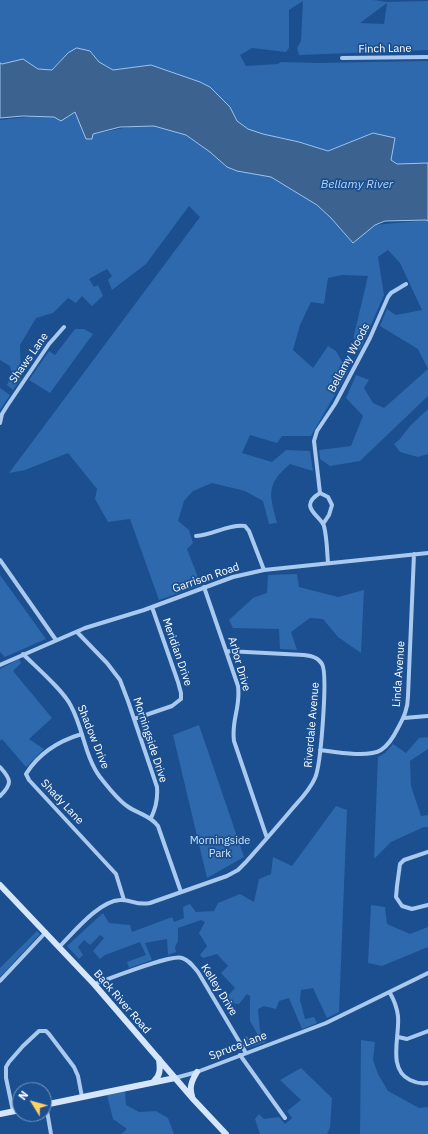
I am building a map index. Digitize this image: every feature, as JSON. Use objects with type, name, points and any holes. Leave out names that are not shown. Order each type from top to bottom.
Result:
[{"type":"street","name":"Finch Lane","points":[[342,58],[428,57]]},
{"type":"street","name":"Bellamy Woods","points":[[320,493],[315,447],[315,436],[317,431],[339,397],[370,338],[388,297],[391,293],[406,284]]},
{"type":"street","name":"Shaws Lane","points":[[0,423],[6,406],[49,344],[64,327]]},
{"type":"street","points":[[323,524],[329,515],[332,505],[328,497],[320,493],[313,499],[311,508],[323,524],[328,563]]},
{"type":"street","points":[[196,536],[205,536],[234,527],[245,526],[250,530],[264,570]]},
{"type":"street","name":"Garrison Road","points":[[0,665],[77,632],[152,607],[239,575],[264,570],[428,553]]},
{"type":"street","name":"Linda Avenue","points":[[320,750],[370,753],[381,750],[393,738],[404,718],[408,707],[414,554]]},
{"type":"street","points":[[0,560],[38,612],[56,640]]},
{"type":"street","name":"Arbor Drive","points":[[204,587],[238,686],[239,698],[232,730],[234,741],[267,838]]},
{"type":"street","name":"Meridian Drive","points":[[134,719],[172,706],[181,699],[178,682],[152,607]]},
{"type":"street","name":"Morningside Drive","points":[[77,632],[107,663],[120,680],[157,787],[155,810],[151,818]]},
{"type":"street","name":"Riverdale Avenue","points":[[181,892],[219,879],[238,870],[310,788],[318,767],[325,675],[323,664],[318,659],[304,655],[227,651]]},
{"type":"street","name":"Shadow Drive","points":[[23,654],[72,706],[96,772],[103,781],[126,806],[135,812],[151,818]]},
{"type":"street","points":[[404,718],[428,716]]},
{"type":"street","name":"Shady Lane","points":[[82,734],[67,738],[48,750],[32,765],[26,774],[28,780],[116,874],[124,900]]},
{"type":"street","points":[[0,767],[10,780],[8,788],[0,796]]},
{"type":"street","points":[[60,946],[110,902],[124,900],[142,904],[181,892],[158,826],[151,818]]},
{"type":"street","points":[[428,852],[404,860],[400,864],[396,897],[402,906],[412,909],[428,905]]},
{"type":"street","name":"Back River Road","points":[[0,885],[60,946],[194,1100],[226,1134]]},
{"type":"street","points":[[0,981],[46,932]]},
{"type":"street","name":"Kelley Drive","points":[[94,984],[159,961],[181,957],[191,963],[198,972],[246,1052]]},
{"type":"street","name":"Spruce Lane","points":[[52,1103],[197,1072],[246,1052],[326,1023],[390,993],[428,973]]},
{"type":"street","points":[[390,993],[394,1000],[398,1016],[396,1060],[400,1071],[407,1079],[411,1081],[428,1083]]},
{"type":"street","points":[[12,1106],[6,1078],[6,1067],[18,1051],[38,1031],[46,1031],[49,1034],[74,1067],[78,1076],[82,1097]]},
{"type":"street","points":[[398,1037],[407,1039],[428,1031]]},
{"type":"street","points":[[240,1055],[285,1118]]},
{"type":"street","points":[[154,1081],[160,1071],[159,1059]]},
{"type":"street","points":[[194,1100],[190,1088],[192,1080],[197,1072]]},
{"type":"street","points":[[0,1114],[12,1111]]},
{"type":"street","points":[[49,1122],[51,1134]]},
{"type":"green space","points":[[0,0],[428,1],[428,50],[299,55],[297,48],[301,41],[303,1],[289,10],[289,48],[286,52],[252,48],[240,55],[246,66],[278,64],[281,62],[318,63],[428,61],[428,163],[397,164],[391,160],[373,133],[328,151],[248,129],[237,121],[230,107],[210,87],[151,65],[113,70],[99,62],[90,51],[68,53],[52,70],[38,69],[23,59],[2,64],[0,63]],"holes":[[[387,3],[384,24],[360,23]]]},
{"type":"green space","points":[[75,112],[93,134],[129,127],[154,126],[186,135],[210,152],[227,167],[237,171],[271,177],[317,205],[353,242],[375,225],[428,221],[428,369],[418,349],[380,326],[387,309],[396,315],[422,310],[400,263],[388,250],[378,257],[384,295],[360,350],[354,348],[354,335],[368,276],[342,275],[328,278],[324,304],[311,302],[300,325],[293,350],[313,368],[328,346],[336,351],[348,372],[311,436],[282,436],[277,443],[250,435],[242,453],[272,462],[286,450],[310,451],[313,471],[290,464],[276,478],[273,485],[271,498],[277,523],[269,524],[263,501],[245,491],[212,483],[193,491],[184,501],[178,521],[189,530],[193,543],[187,549],[201,585],[159,600],[130,519],[108,522],[95,499],[97,489],[68,453],[25,470],[9,473],[200,217],[189,206],[146,264],[112,290],[108,280],[112,276],[107,269],[89,279],[94,287],[98,285],[103,296],[92,306],[82,296],[76,303],[68,298],[53,313],[36,318],[20,345],[21,379],[13,390],[7,385],[12,374],[10,366],[0,360],[0,120]]},
{"type":"green space","points":[[75,329],[84,329],[93,334],[50,393],[29,380],[49,351],[55,355]]},
{"type":"green space","points":[[428,369],[428,396],[360,461],[330,466],[320,459],[319,450],[351,446],[363,416],[346,398],[356,375],[369,380],[364,388],[373,403],[384,408]]},
{"type":"green space","points":[[0,388],[10,395],[0,410]]},
{"type":"green space","points":[[428,409],[428,454],[418,457],[400,452],[394,444]]},
{"type":"green space","points":[[297,574],[299,587],[338,597],[364,590],[361,653],[338,637],[323,619],[310,618],[291,632],[297,650],[280,649],[279,629],[233,628],[229,620],[253,598],[267,593],[268,575]]},
{"type":"green space","points":[[0,575],[46,639],[5,657],[0,652]]},
{"type":"green space","points":[[19,659],[21,663],[13,671],[52,718],[29,739],[44,749],[26,767],[2,739],[0,741],[0,669]]},
{"type":"green space","name":"Morningside Park","points":[[199,725],[244,857],[207,878],[173,735]]},
{"type":"green space","points":[[428,737],[428,749],[410,761],[411,786],[421,816],[428,815],[428,827],[424,827],[391,842],[374,859],[378,757],[385,753],[393,744],[406,753],[419,738]]},
{"type":"green space","points":[[336,806],[347,810],[339,1012],[327,1018],[313,988],[301,990],[300,1000],[305,1019],[314,1017],[317,1023],[302,1029],[289,998],[279,1001],[276,1009],[264,1006],[258,1009],[260,1031],[266,1042],[248,1048],[242,1038],[247,1036],[250,1040],[258,1035],[250,1021],[250,996],[247,994],[239,1004],[230,1003],[227,997],[235,988],[221,973],[228,966],[217,954],[203,958],[200,955],[207,946],[199,933],[205,922],[201,920],[178,928],[178,941],[175,947],[176,952],[168,955],[167,939],[145,943],[152,960],[129,968],[127,962],[146,955],[140,942],[105,955],[100,959],[93,951],[104,938],[100,935],[90,945],[84,940],[78,947],[83,955],[79,959],[67,946],[103,913],[109,923],[130,925],[132,932],[172,917],[174,922],[184,918],[183,907],[190,904],[196,912],[214,911],[218,903],[240,894],[254,902],[259,879],[271,874],[273,857],[292,866]]},
{"type":"green space","points":[[371,905],[385,907],[387,924],[410,934],[428,927],[428,947],[382,966],[368,963]]},
{"type":"green space","points":[[37,931],[40,934],[0,977],[0,968]]},
{"type":"green space","points":[[361,1040],[375,1042],[373,1060],[378,1074],[388,1091],[419,1108],[428,1107],[428,1134],[360,1134]]},
{"type":"green space","points":[[301,1068],[332,1098],[330,1128],[327,1134],[260,1134],[255,1119],[259,1114],[264,1119],[279,1117],[285,1124],[292,1118],[287,1111],[301,1100],[280,1080]]},
{"type":"green space","points":[[125,1091],[126,1105],[139,1112],[156,1111],[168,1118],[174,1134],[121,1134],[127,1129],[113,1119],[107,1095]]},
{"type":"water","name":"Bellamy River","points":[[77,48],[90,51],[99,62],[113,70],[151,65],[200,82],[210,87],[230,107],[237,121],[248,129],[263,134],[299,142],[328,151],[373,133],[395,138],[391,160],[397,164],[428,163],[428,221],[385,221],[375,225],[353,243],[331,218],[317,205],[271,177],[237,171],[227,167],[210,152],[186,135],[154,126],[120,127],[93,134],[92,139],[86,139],[75,112],[61,121],[54,117],[23,116],[0,118],[0,63],[2,64],[23,59],[38,69],[52,70],[68,53]]}]
